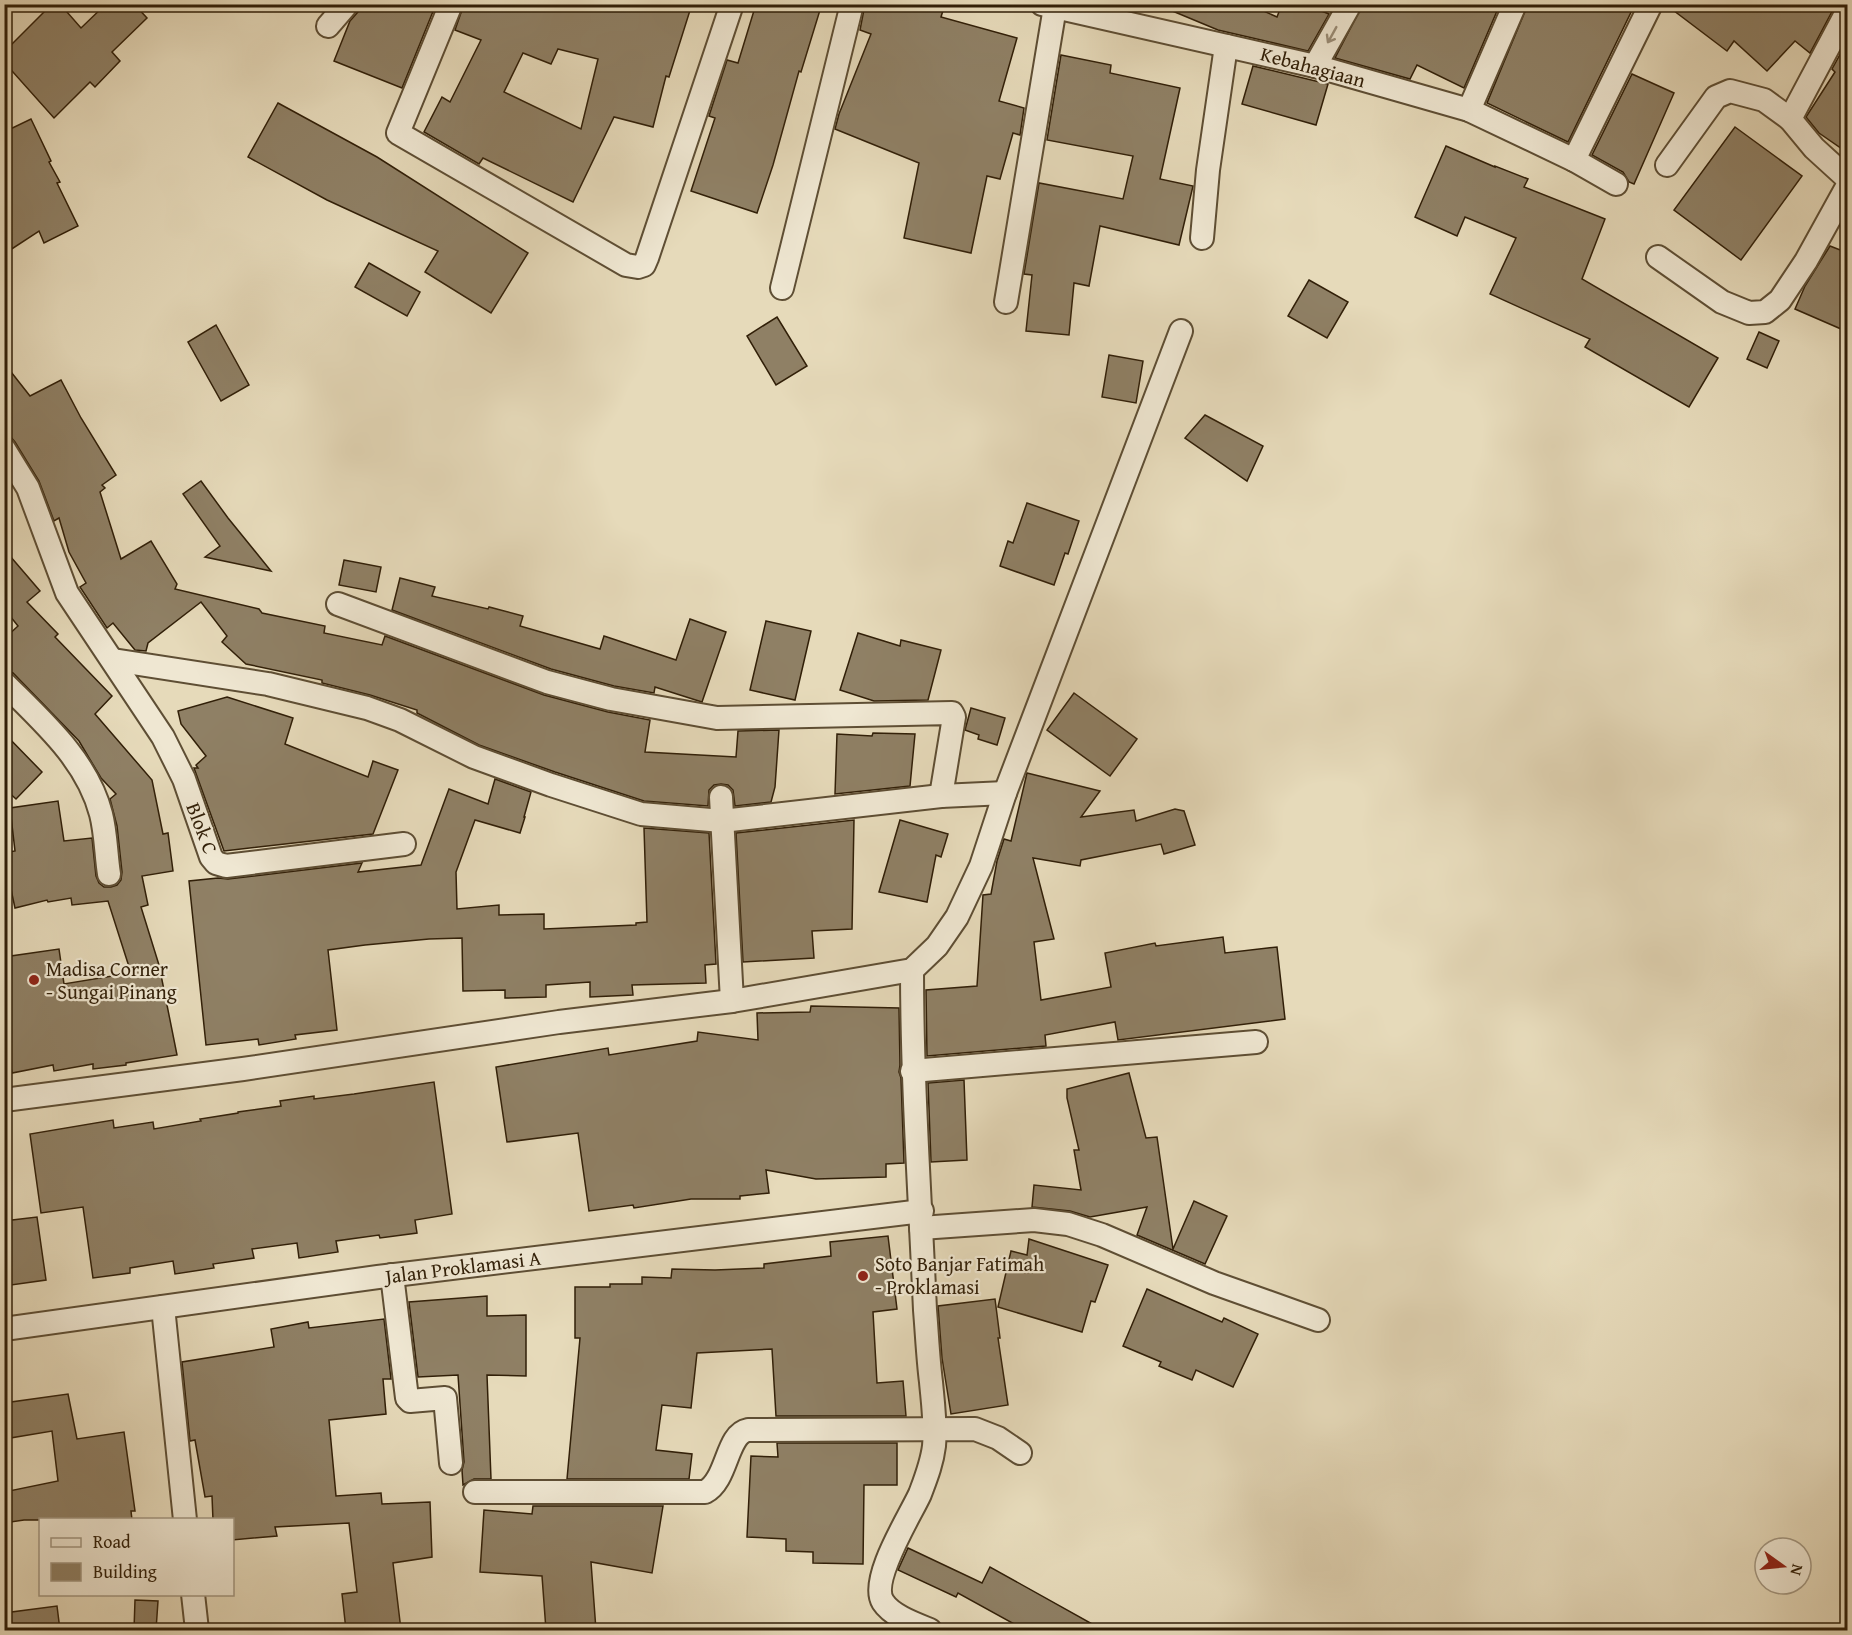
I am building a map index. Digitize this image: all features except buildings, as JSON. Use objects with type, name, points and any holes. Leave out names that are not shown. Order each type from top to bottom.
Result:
[{"type":"street","points":[[328,26],[347,4]]},
{"type":"street","points":[[451,4],[398,133],[626,265],[638,267],[644,265],[647,258],[732,4]]},
{"type":"street","points":[[782,288],[852,4]]},
{"type":"street","points":[[1315,66],[1350,4]]},
{"type":"street","points":[[1469,110],[1515,4]]},
{"type":"street","points":[[1574,160],[1651,4]]},
{"type":"street","points":[[1006,302],[1049,6]]},
{"type":"street","name":"Kebahagiaan","points":[[1049,6],[1315,66],[1469,110],[1574,160],[1616,184]]},
{"type":"street","points":[[1790,119],[1848,10]]},
{"type":"street","points":[[1202,238],[1208,170],[1226,46]]},
{"type":"street","points":[[1667,165],[1716,97],[1730,91],[1764,100],[1790,119],[1814,148],[1848,179]]},
{"type":"street","points":[[1658,257],[1722,302],[1749,313],[1765,312],[1780,300],[1806,261],[1848,185]]},
{"type":"street","points":[[4,1100],[255,1067],[559,1022],[732,1001],[912,969],[937,946],[957,917],[981,866],[1005,792],[1181,331]]},
{"type":"street","points":[[4,449],[28,488],[67,593],[113,660],[268,684],[367,708],[400,720],[474,757],[562,789],[641,814],[722,821],[940,795],[1005,792]]},
{"type":"street","points":[[338,604],[547,682],[623,701],[717,718],[950,713],[954,717],[940,795]]},
{"type":"street","name":"Blok C","points":[[113,660],[163,737],[184,779],[211,857],[216,863],[226,866],[404,844]]},
{"type":"street","points":[[4,683],[64,744],[89,783],[102,815],[109,874]]},
{"type":"street","points":[[721,796],[732,1001]]},
{"type":"street","points":[[912,969],[912,1071],[928,1349],[935,1429],[930,1469],[919,1496],[900,1529],[880,1588],[882,1601],[891,1611],[930,1630]]},
{"type":"street","points":[[912,1071],[1256,1042]]},
{"type":"street","name":"Jalan Proklamasi A","points":[[4,1329],[392,1275],[921,1220],[1034,1220],[1068,1224],[1102,1235],[1214,1283],[1318,1320]]},
{"type":"street","points":[[392,1275],[407,1398],[410,1401],[445,1398],[451,1463]]},
{"type":"street","points":[[164,1307],[185,1518]]},
{"type":"street","points":[[474,1492],[705,1492],[716,1485],[737,1437],[744,1431],[975,1429],[998,1438],[1020,1453]]},
{"type":"street","points":[[193,1596],[197,1630]]},
{"type":"place","name":"Madisa Corner - Sungai Pinang","points":[[34,980]]},
{"type":"place","name":"Soto Banjar Fatimah - Proklamasi","points":[[863,1276]]}]
